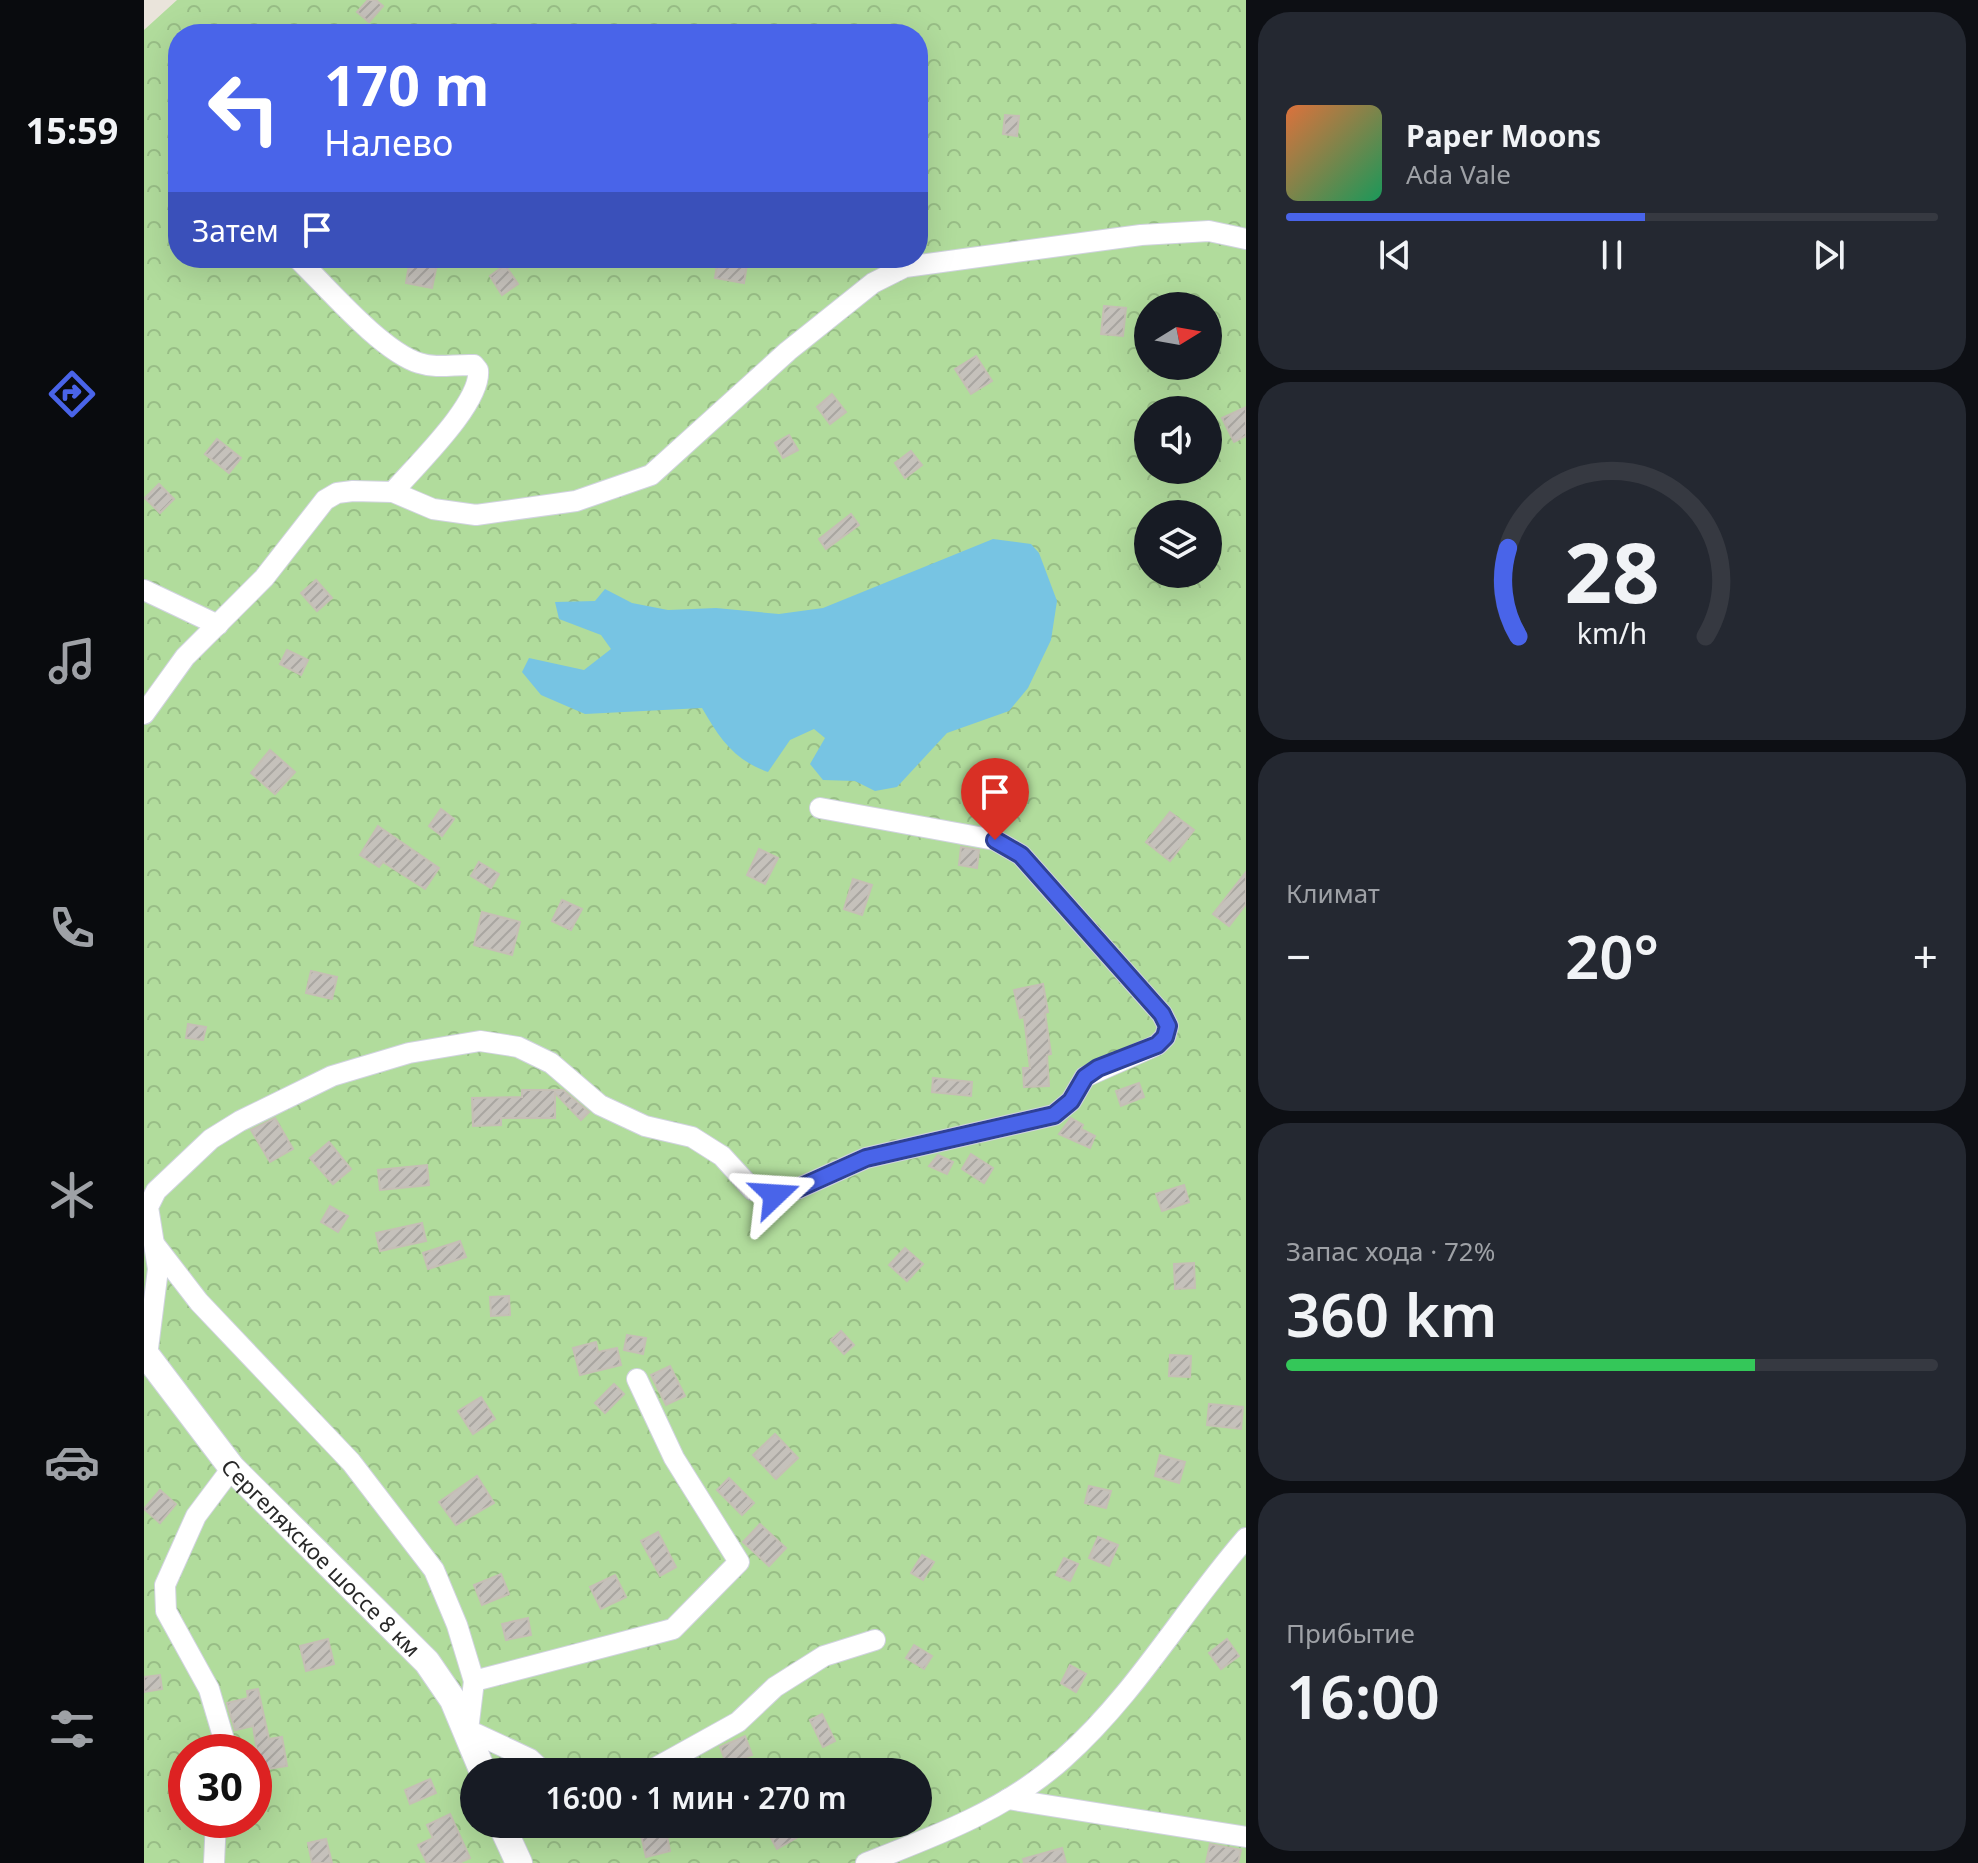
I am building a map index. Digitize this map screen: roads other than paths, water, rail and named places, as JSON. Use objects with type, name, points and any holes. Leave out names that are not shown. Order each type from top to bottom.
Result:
[{"type":"main road","name":"Сергеляхское шоссе 8 км","points":[[146,1354],[232,1468],[427,1662],[468,1730],[478,1758]]},
{"type":"main road","points":[[507,1838],[519,1863]]},
{"type":"street","points":[[928,264],[1141,235],[1209,231],[1246,239]]},
{"type":"street","points":[[307,268],[376,336],[415,362],[436,367],[474,365],[478,370],[477,383],[445,435],[393,492]]},
{"type":"street","points":[[144,714],[185,657],[264,578],[325,500],[337,493],[353,491],[393,492],[433,509],[476,515],[576,501],[651,475],[788,351],[873,283],[903,268]]},
{"type":"street","points":[[144,590],[218,625]]},
{"type":"street","points":[[146,1354],[158,1269],[148,1235],[148,1207],[156,1191],[211,1139],[332,1076],[409,1053],[480,1041],[518,1047],[551,1063],[600,1105],[645,1126],[692,1137],[722,1156],[753,1190],[775,1195],[797,1189],[866,1158],[1054,1115],[1071,1101],[1085,1077],[1157,1045],[1165,1037],[1168,1026],[1162,1014],[1021,855],[995,840],[820,808]]},
{"type":"street","points":[[148,1235],[199,1302],[351,1462],[400,1522],[434,1570],[457,1625],[474,1681],[468,1730],[528,1758]]},
{"type":"street","points":[[474,1681],[673,1629],[739,1562],[674,1458],[637,1379]]},
{"type":"street","points":[[222,1734],[209,1689],[166,1611],[165,1585],[196,1516],[232,1468]]},
{"type":"street","points":[[866,1863],[949,1831],[1008,1799],[1064,1759],[1169,1641],[1246,1538]]},
{"type":"street","points":[[673,1758],[738,1722],[775,1687],[824,1656],[875,1640]]},
{"type":"street","points":[[1008,1799],[1246,1837]]},
{"type":"street","points":[[214,1863],[215,1838]]},
{"type":"water","points":[[993,539],[1031,544],[1039,553],[1057,601],[1051,640],[1028,688],[1009,711],[947,733],[897,787],[875,791],[855,781],[823,780],[810,764],[825,738],[814,729],[790,740],[768,772],[737,755],[702,708],[585,714],[541,695],[522,672],[529,658],[584,670],[611,649],[601,635],[559,619],[555,602],[595,601],[605,589],[632,603],[668,610],[716,608],[779,614],[823,608]]}]
